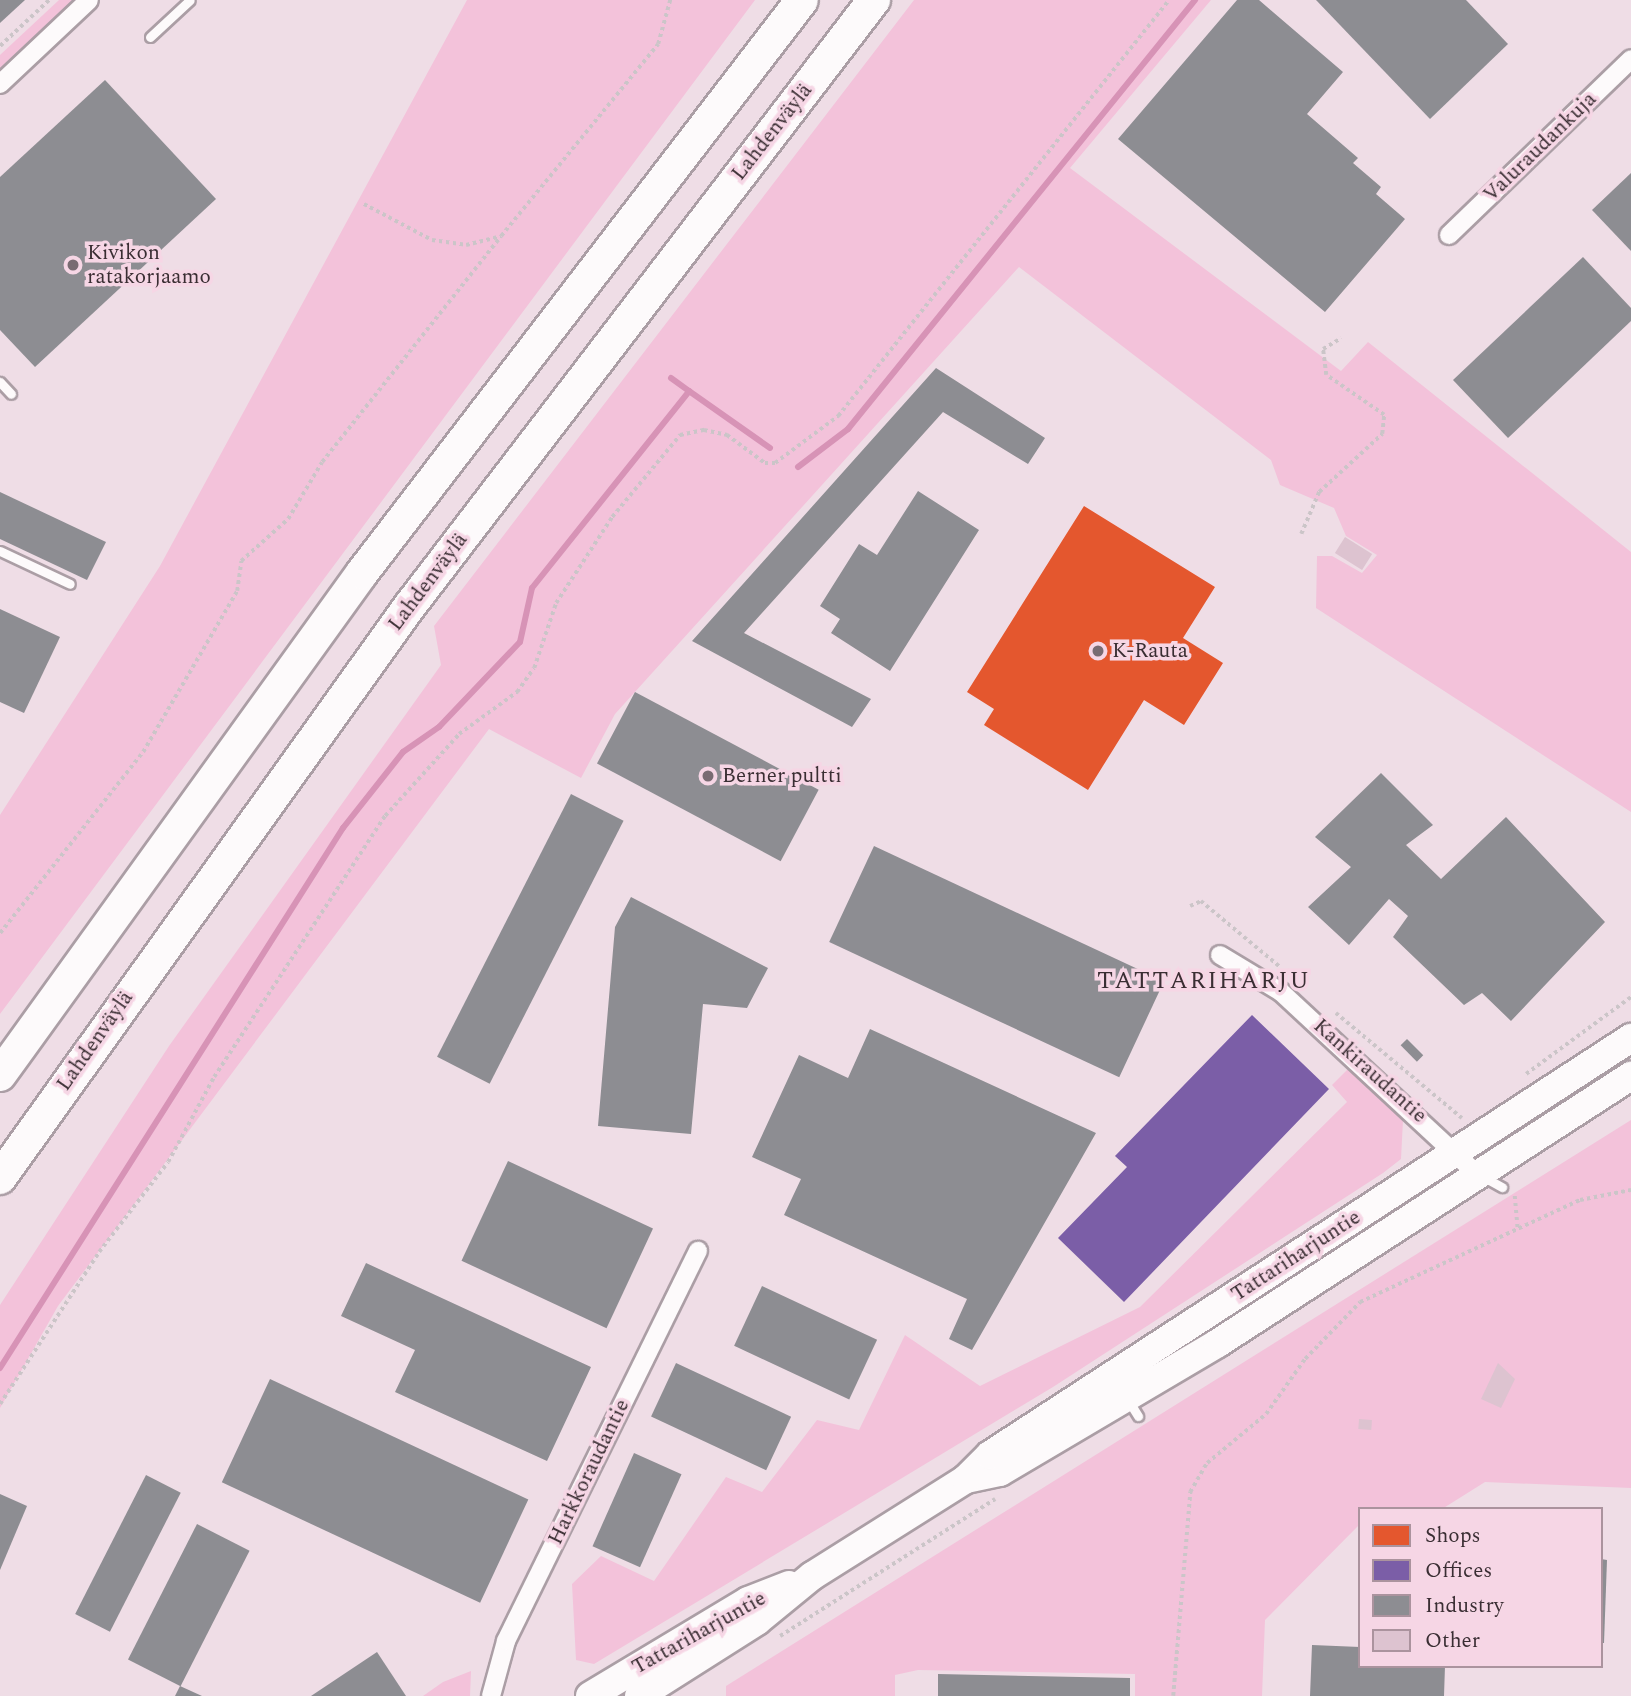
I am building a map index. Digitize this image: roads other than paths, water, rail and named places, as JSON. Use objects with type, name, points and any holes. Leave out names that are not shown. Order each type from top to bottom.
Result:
[{"type":"highway","points":[[0,1075],[362,573],[802,0]]},
{"type":"highway","name":"Lahdenväylä","points":[[0,1178],[409,607],[874,0]]},
{"type":"main road","name":"Tattariharjuntie","points":[[1125,1396],[1457,1152],[1631,1038]]},
{"type":"main road","name":"Tattariharjuntie","points":[[639,1696],[757,1621],[812,1576],[966,1479],[990,1455],[1125,1396],[1489,1180],[1631,1076]]},
{"type":"main road","name":"Tattariharjuntie","points":[[590,1696],[748,1601],[812,1576]]},
{"type":"street","points":[[0,84],[89,0]]},
{"type":"street","name":"Valuraudankuja","points":[[1449,234],[1631,59]]},
{"type":"street","name":"Kankiraudantie","points":[[1220,955],[1281,992],[1489,1180]]},
{"type":"street","name":"Harkkoraudantie","points":[[491,1696],[506,1641],[698,1251]]},
{"type":"lane","points":[[149,37],[190,0]]},
{"type":"lane","points":[[0,382],[11,394]]},
{"type":"lane","points":[[0,551],[70,584]]},
{"type":"waterway","points":[[798,467],[848,429],[1195,0]]},
{"type":"waterway","points":[[671,378],[689,391]]},
{"type":"waterway","points":[[0,1368],[343,828],[403,752],[439,727],[520,642],[532,588],[689,391],[770,448]]},
{"type":"place","name":"Kivikon ratakorjaamo","points":[[73,265]]},
{"type":"place","name":"K-Rauta","points":[[1098,651]]},
{"type":"place","name":"Berner pultti","points":[[708,776]]},
{"type":"district","name":"TATTARIHARJU","points":[[1204,982]]}]
